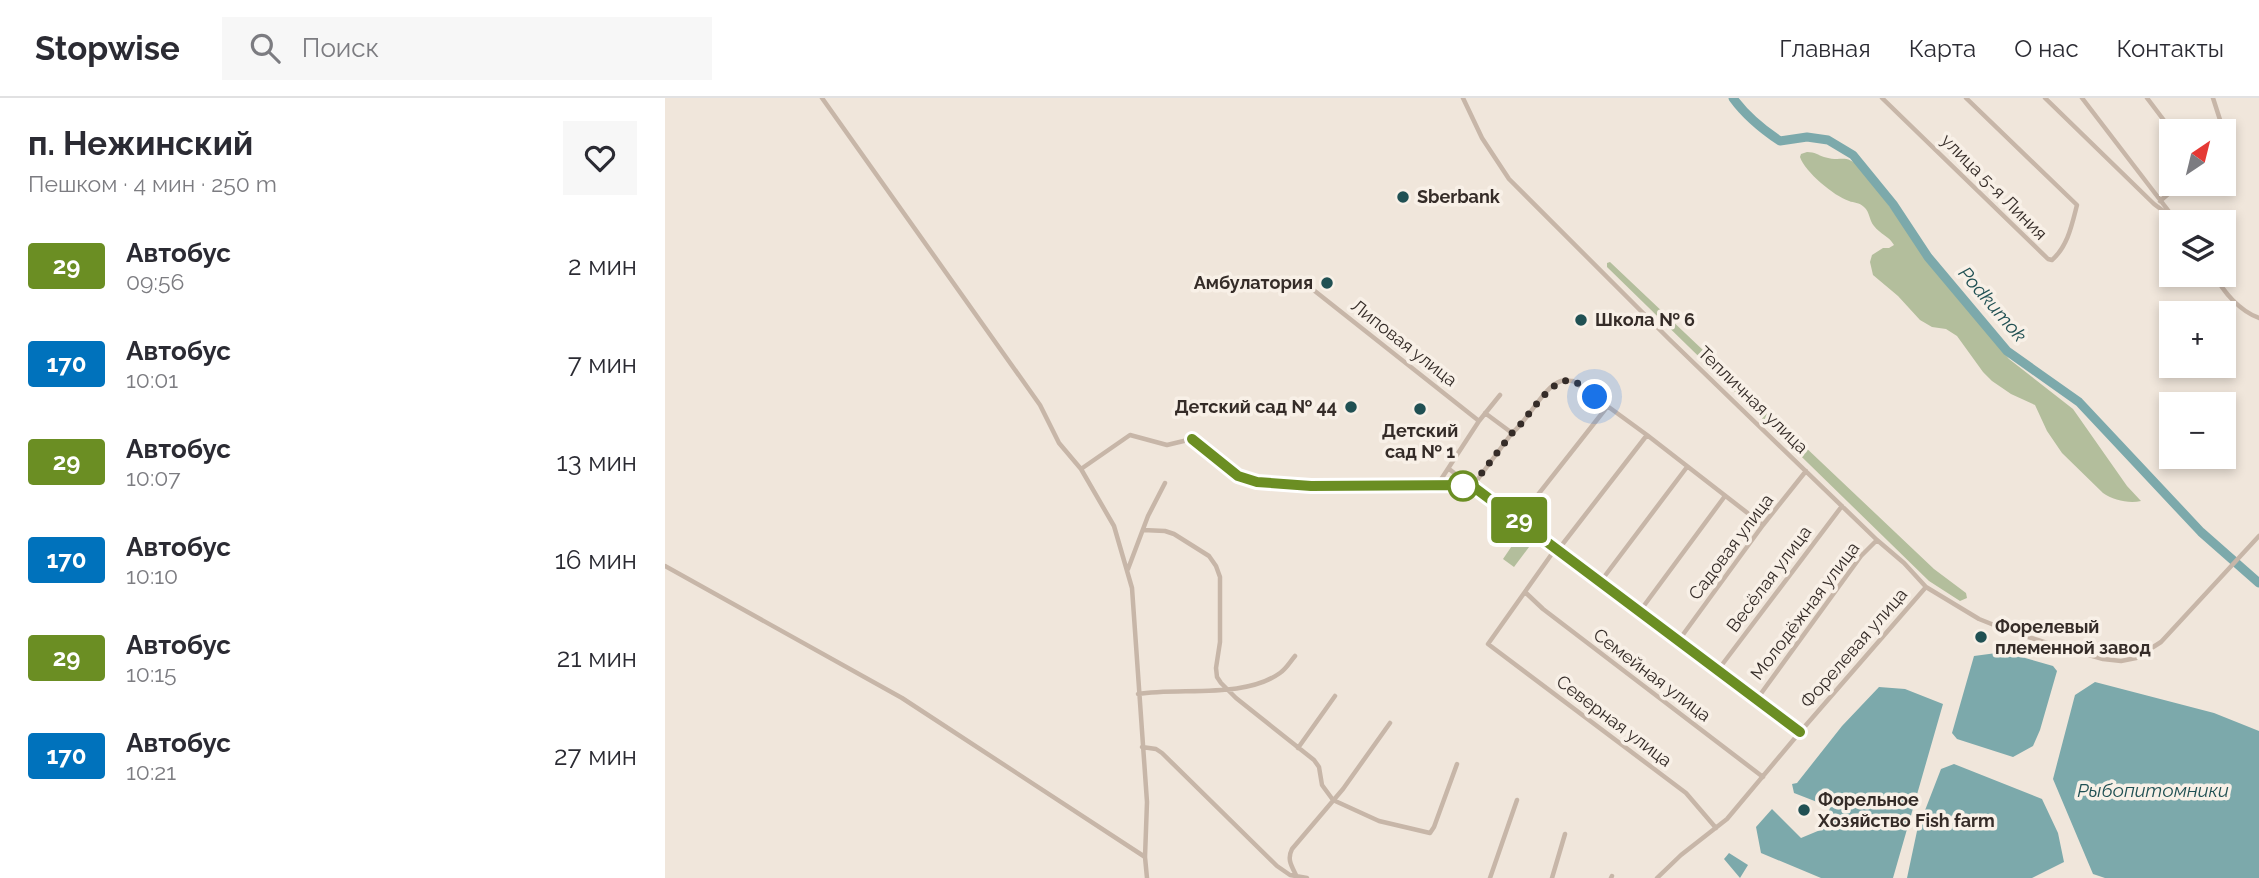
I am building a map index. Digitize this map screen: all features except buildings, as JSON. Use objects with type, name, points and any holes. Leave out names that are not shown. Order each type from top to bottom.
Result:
[{"type":"street","points":[[823,98],[1040,405],[1059,443],[1081,469],[1114,526],[1132,588],[1148,824],[1145,857],[1147,878]]},
{"type":"street","name":"Тепличная улица","points":[[1463,98],[1482,138],[1509,178],[1669,339],[1926,587],[1961,609],[2004,629],[2085,654],[2121,661],[2136,659],[2161,642],[2259,536]]},
{"type":"street","name":"улица 5-я Линия","points":[[1882,98],[2047,259],[2052,260],[2069,236],[2077,205],[1966,98]]},
{"type":"street","points":[[2045,98],[2162,210]]},
{"type":"street","points":[[2082,98],[2166,210]]},
{"type":"street","points":[[2147,98],[2163,119]]},
{"type":"street","points":[[2213,99],[2220,119]]},
{"type":"street","points":[[2160,201],[2166,196]]},
{"type":"street","points":[[2224,287],[2236,304],[2259,318]]},
{"type":"street","name":"Липовая улица","points":[[1311,288],[1479,421]]},
{"type":"street","points":[[1472,486],[1512,433],[1520,427],[1551,388],[1561,381],[1573,381],[1763,524]]},
{"type":"street","points":[[1438,485],[1479,421],[1500,394]]},
{"type":"street","points":[[1518,520],[1607,407]]},
{"type":"street","points":[[1485,413],[1512,433]]},
{"type":"street","points":[[1081,469],[1131,435],[1167,445],[1192,439],[1238,476],[1257,482],[1311,486],[1472,486]]},
{"type":"street","points":[[1525,592],[1647,435]]},
{"type":"street","points":[[1601,581],[1687,467]]},
{"type":"street","points":[[1449,469],[1800,732]]},
{"type":"street","name":"Садовая улица","points":[[1679,640],[1763,524],[1806,471]]},
{"type":"street","points":[[1128,570],[1147,516],[1165,483]]},
{"type":"street","points":[[1640,611],[1725,496]]},
{"type":"street","name":"Весёлая улица","points":[[1718,670],[1842,506]]},
{"type":"street","points":[[1143,530],[1174,534],[1203,552],[1216,566],[1220,577],[1217,677],[1227,689],[1314,760],[1319,766],[1322,785],[1333,800],[1379,821],[1430,833],[1457,764]]},
{"type":"street","name":"Молодёжная улица","points":[[1757,699],[1861,556],[1877,540]]},
{"type":"street","points":[[665,566],[902,698],[1145,857]]},
{"type":"street","name":"Форелевая улица","points":[[1657,878],[1681,855],[1727,820],[1926,587]]},
{"type":"street","name":"Северная улица","points":[[1525,592],[1489,644],[1686,793],[1716,828]]},
{"type":"street","name":"Семейная улица","points":[[1525,592],[1543,610],[1763,777]]},
{"type":"street","points":[[1138,694],[1227,689],[1248,685],[1274,677],[1284,670],[1295,656]]},
{"type":"street","points":[[1298,748],[1335,696]]},
{"type":"street","points":[[1297,876],[1288,856],[1292,849],[1343,789],[1390,723]]},
{"type":"street","points":[[1142,747],[1156,749],[1162,753],[1283,872],[1307,878]]},
{"type":"street","points":[[1490,878],[1517,800]]},
{"type":"street","points":[[1552,878],[1565,834]]},
{"type":"green space","points":[[1807,152],[1831,159],[1847,159],[1863,169],[1937,273],[1956,288],[2009,359],[2073,409],[2127,486],[2141,501],[2121,501],[2103,493],[2062,453],[2047,431],[2035,405],[1992,381],[1957,336],[1920,320],[1898,296],[1873,275],[1870,262],[1872,255],[1894,245],[1874,226],[1862,205],[1836,194],[1814,176],[1800,157]]},
{"type":"green space","points":[[1610,262],[1934,569],[1966,593],[1967,598],[1960,601],[1929,581],[1607,267]]},
{"type":"green space","points":[[1520,534],[1532,543],[1514,567],[1503,559]]},
{"type":"water","points":[[2004,652],[2053,666],[2057,671],[2033,746],[2013,757],[1957,739],[1952,733],[1974,656]]},
{"type":"water","name":"Рыбопитомники","points":[[2095,682],[2214,713],[2259,731],[2259,878],[2105,878],[2093,874],[2053,779],[2075,695]]},
{"type":"water","points":[[1879,687],[1905,689],[1943,704],[1893,878],[1821,878],[1761,853],[1756,827],[1772,809],[1801,838],[1825,828],[1830,807],[1794,793],[1792,784],[1797,783],[1842,726]]},
{"type":"water","points":[[1954,764],[2042,799],[2058,833],[2064,862],[2032,878],[1907,878],[1917,831],[1941,769]]},
{"type":"water","points":[[1729,853],[1748,865],[1740,878],[1724,859]]},
{"type":"waterway","name":"Podkumok","points":[[1733,98],[1755,122],[1780,141],[1807,137],[1828,140],[1853,155],[1893,204],[1928,257],[2007,351],[2079,402],[2201,532],[2259,583]]},
{"type":"bus line","name":"29","points":[[1192,439],[1238,476],[1257,482],[1311,486],[1471,485],[1800,732]]},
{"type":"place","name":"Sberbank","points":[[1403,197]]},
{"type":"place","name":"Амбулатория","points":[[1327,283]]},
{"type":"place","name":"Школа № 6","points":[[1581,320]]},
{"type":"place","name":"Детский сад № 44","points":[[1351,407]]},
{"type":"place","name":"Детский сад № 1","points":[[1420,409]]},
{"type":"place","name":"Форелевый племенной завод","points":[[1981,637]]},
{"type":"place","name":"Форельное Хозяйство Fish farm","points":[[1804,810]]},
{"type":"route","points":[[1463,486],[1472,486],[1512,433],[1520,427],[1551,388],[1561,381],[1573,381],[1595,397]]}]
